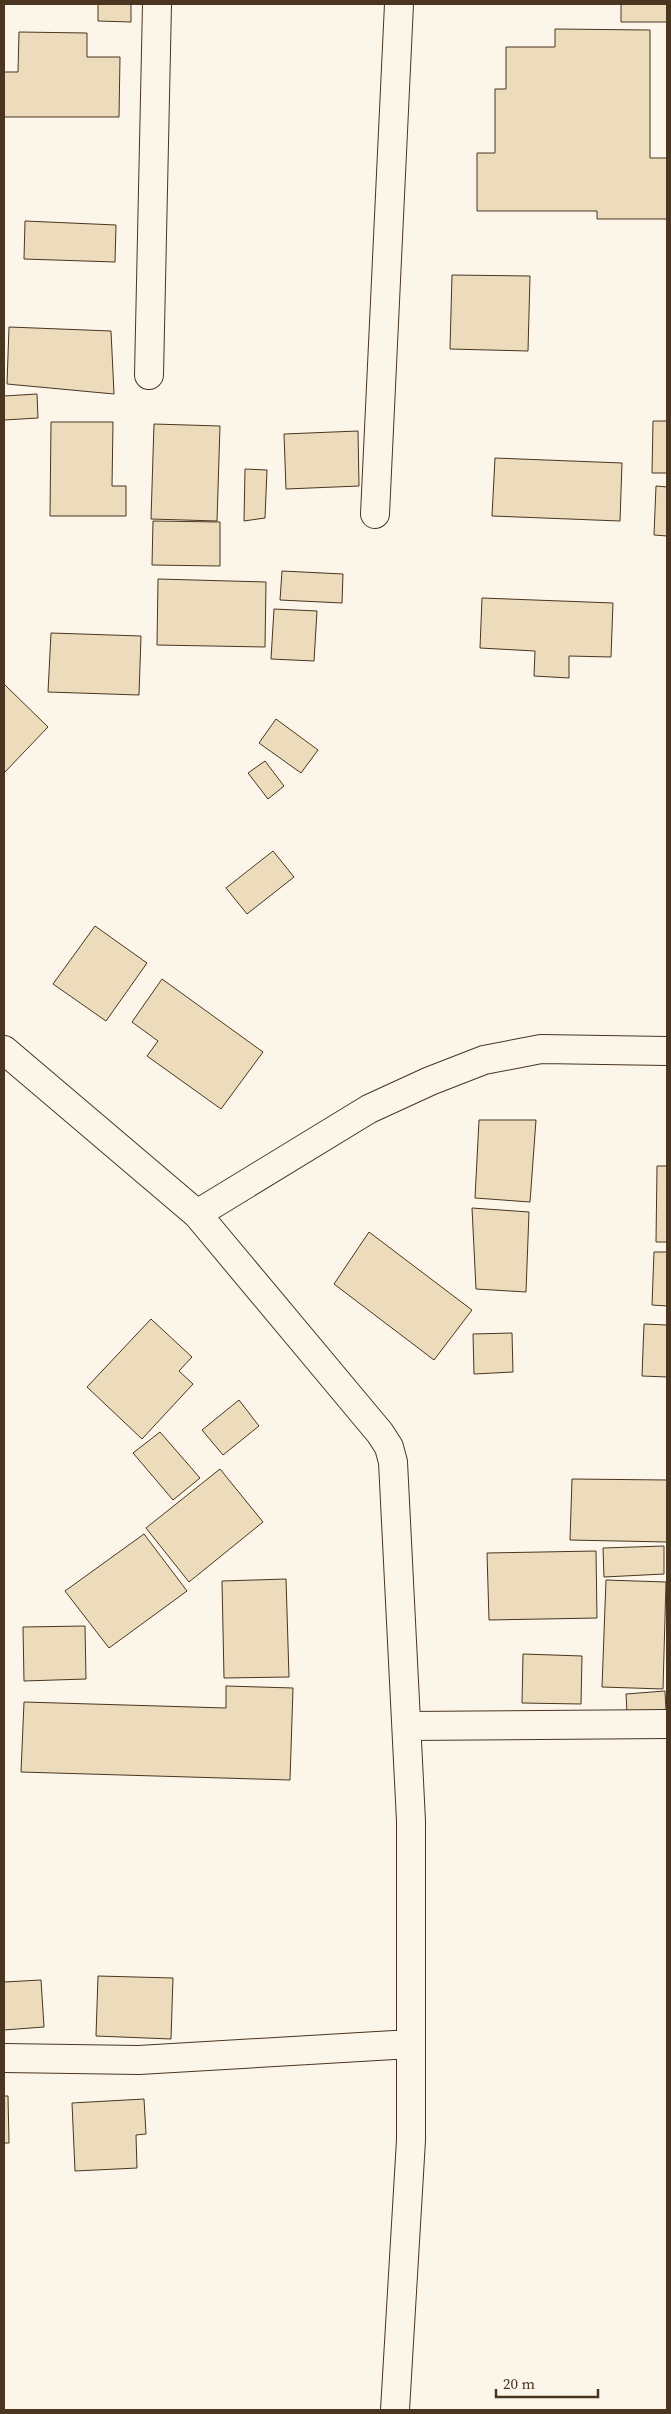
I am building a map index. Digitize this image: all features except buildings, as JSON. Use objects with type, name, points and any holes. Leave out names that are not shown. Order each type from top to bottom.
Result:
[{"type":"street","points":[[149,375],[157,4]]},
{"type":"street","points":[[375,514],[398,4]]},
{"type":"street","points":[[197,1214],[369,1109],[430,1080],[484,1060],[541,1049],[667,1050]]},
{"type":"street","points":[[4,1050],[197,1214],[380,1433],[389,1447],[393,1462],[411,1822],[411,2140],[395,2410]]},
{"type":"street","points":[[407,1726],[667,1724]]},
{"type":"street","points":[[4,2058],[139,2060],[411,2044]]}]
